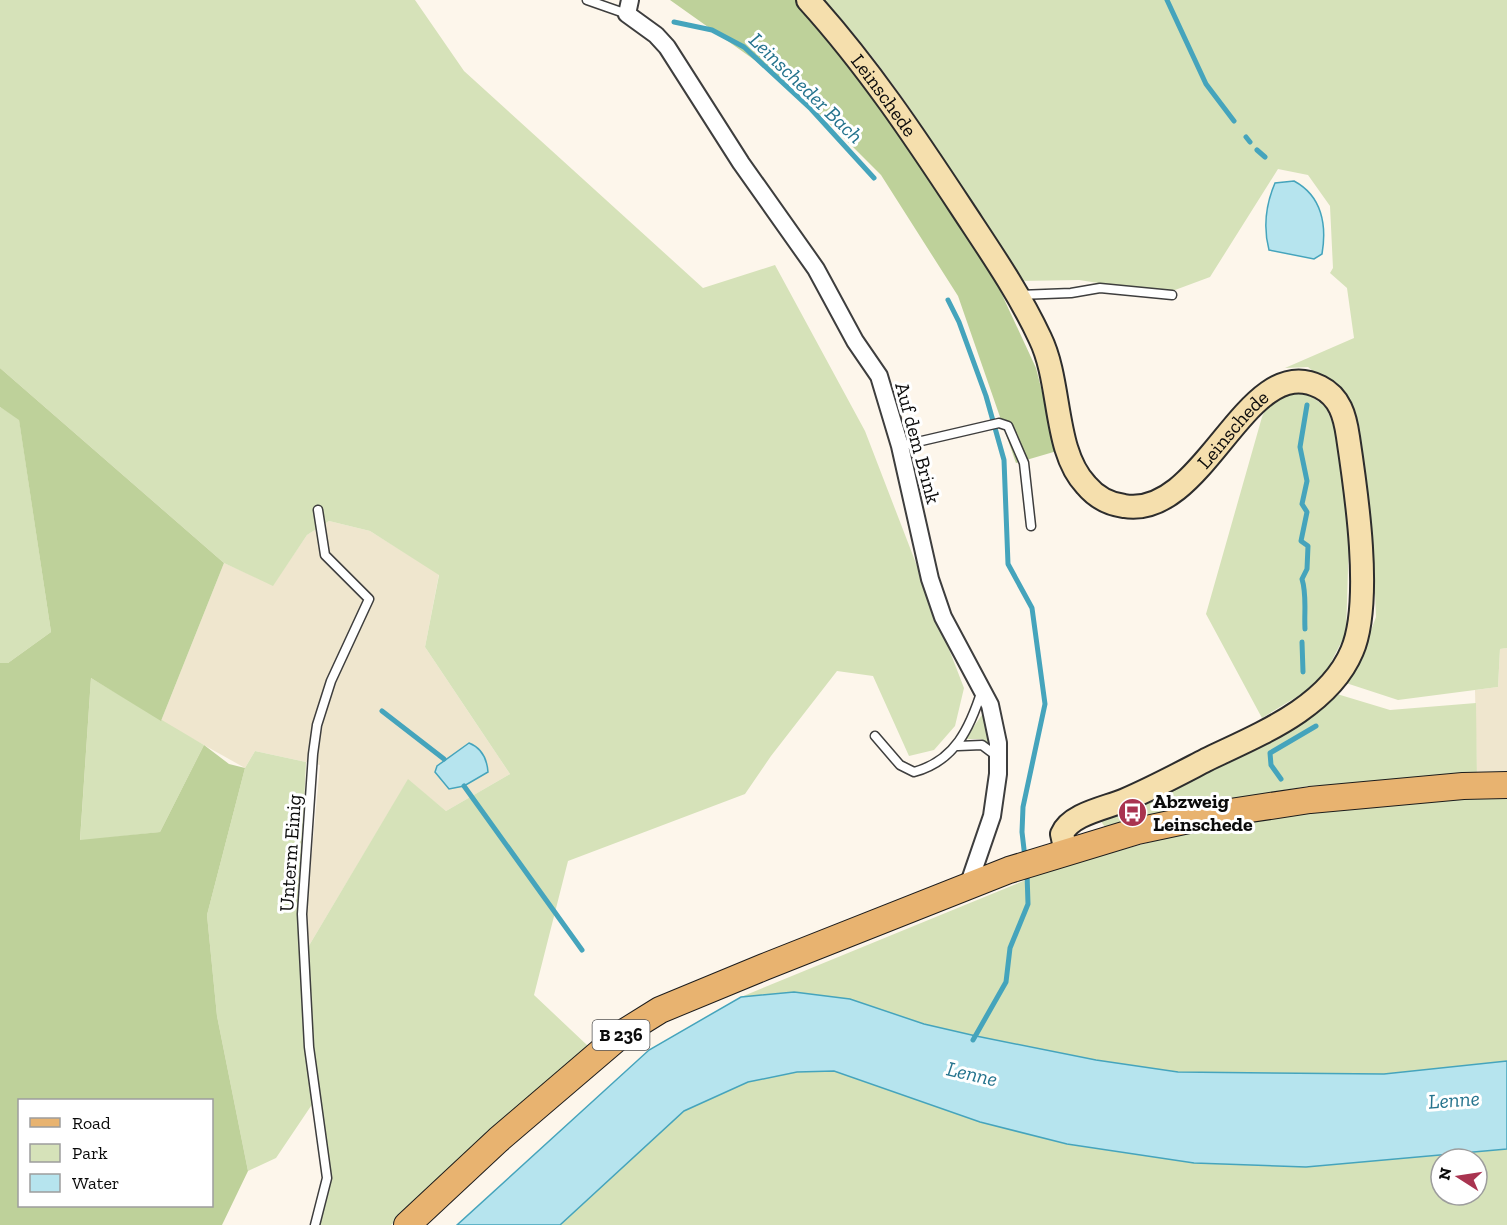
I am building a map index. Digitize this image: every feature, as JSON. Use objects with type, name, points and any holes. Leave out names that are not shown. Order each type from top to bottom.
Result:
[{"type":"main road","name":"Leinschede","points":[[808,0],[889,101],[945,182],[1016,295],[1048,357],[1057,392],[1065,447],[1070,462],[1083,483],[1097,496],[1127,507],[1158,502],[1186,481],[1267,393],[1290,383],[1309,383],[1326,390],[1336,399],[1344,416],[1361,578],[1360,623],[1352,652],[1332,682],[1284,720],[1123,801],[1069,823],[1062,834],[1066,852]]},
{"type":"main road","name":"B 236","points":[[407,1225],[427,1203],[573,1073],[623,1033],[660,1010],[968,886],[1020,866],[1137,831],[1228,812],[1310,800],[1398,791],[1507,785]]},
{"type":"street","name":"Auf dem Brink","points":[[629,7],[667,47],[741,163],[816,268],[855,341],[879,376],[900,446],[930,579],[943,617],[990,705],[998,743],[992,816],[968,886]]},
{"type":"lane","points":[[587,0],[629,7]]},
{"type":"lane","points":[[1016,295],[1071,293],[1100,288],[1172,295]]},
{"type":"lane","points":[[900,446],[999,423],[1008,426],[1024,462],[1031,526]]},
{"type":"lane","name":"Unterm Einig","points":[[315,1225],[327,1178],[309,1047],[302,914],[313,754],[317,725],[331,681],[369,599],[325,555],[318,510]]},
{"type":"lane","points":[[875,736],[900,765],[914,772],[942,760],[958,746],[982,688]]},
{"type":"lane","points":[[958,746],[982,746],[998,757]]},
{"type":"shaded area","points":[[329,521],[370,531],[439,574],[425,647],[510,774],[446,811],[408,780],[307,949],[306,914],[320,765],[255,751],[245,768],[161,721],[224,563],[273,585],[307,535]]},
{"type":"shaded area","points":[[1507,648],[1507,778],[1477,779],[1475,690],[1498,687],[1500,649]]},
{"type":"green space","points":[[0,0],[415,0],[464,71],[703,288],[775,265],[865,431],[964,688],[955,726],[934,750],[909,756],[873,676],[837,671],[771,756],[745,794],[568,861],[534,995],[588,1046],[391,1225],[316,1225],[330,1182],[313,1049],[307,949],[408,779],[446,811],[510,774],[425,647],[439,575],[370,531],[329,521],[307,535],[273,586],[224,563],[0,368]]},
{"type":"green space","points":[[670,0],[803,0],[928,174],[998,286],[1036,368],[1057,451],[1016,463],[958,296],[881,175],[794,88]]},
{"type":"green space","points":[[824,0],[1507,0],[1507,648],[1500,649],[1498,687],[1398,700],[1346,683],[1362,654],[1376,617],[1373,546],[1362,456],[1340,394],[1308,367],[1285,368],[1354,338],[1347,288],[1330,273],[1333,268],[1330,206],[1308,175],[1278,169],[1210,277],[1175,290],[1144,290],[1079,280],[1019,281],[952,172],[904,100],[879,65]]},
{"type":"green space","points":[[0,368],[224,563],[161,721],[91,678],[80,840],[160,832],[204,745],[229,764],[245,768],[207,915],[217,1016],[248,1171],[222,1225],[0,1225],[0,663],[8,663],[51,632],[19,420],[0,407]]},
{"type":"green space","points":[[1295,385],[1326,407],[1346,458],[1349,538],[1346,633],[1326,672],[1303,693],[1262,718],[1206,614],[1262,417],[1274,391]]},
{"type":"green space","points":[[0,407],[19,419],[51,632],[8,663],[0,663]]},
{"type":"green space","points":[[91,678],[204,745],[160,832],[80,841]]},
{"type":"green space","points":[[1337,694],[1390,710],[1476,703],[1477,779],[1308,786],[1210,803],[1105,827],[1100,820],[1281,734]]},
{"type":"green space","points":[[984,712],[990,745],[981,739],[965,739]]},
{"type":"green space","points":[[255,751],[306,762],[299,913],[313,1103],[276,1158],[248,1171],[217,1016],[207,915],[245,768]]},
{"type":"green space","points":[[1507,795],[1507,1061],[1384,1074],[1178,1072],[1096,1060],[976,1036],[924,1024],[850,999],[794,992],[741,997],[1055,868],[1221,823],[1461,796]]},
{"type":"green space","points":[[834,1071],[980,1122],[1066,1144],[1194,1163],[1306,1167],[1429,1156],[1429,1207],[1489,1207],[1489,1151],[1507,1149],[1507,1225],[560,1225],[684,1111],[748,1082],[797,1072]]},
{"type":"water","points":[[1294,181],[1311,195],[1323,222],[1322,254],[1314,259],[1269,250],[1266,224],[1272,191],[1275,183]]},
{"type":"water","points":[[469,743],[483,754],[488,772],[464,786],[449,789],[435,772],[437,766]]},
{"type":"water","name":"Lenne","points":[[794,992],[850,999],[924,1024],[976,1036],[1096,1060],[1178,1072],[1384,1074],[1507,1061],[1507,1149],[1489,1151],[1489,1147],[1429,1147],[1429,1156],[1306,1167],[1194,1163],[1067,1144],[980,1122],[834,1071],[797,1072],[748,1082],[684,1111],[560,1225],[457,1225],[649,1050],[741,997]]},
{"type":"waterway","points":[[1167,0],[1206,84],[1234,121]]},
{"type":"waterway","name":"Leinscheder Bach","points":[[674,22],[712,30],[744,47],[811,109],[874,178]]},
{"type":"waterway","points":[[1246,137],[1250,142]]},
{"type":"waterway","points":[[1257,150],[1265,157]]},
{"type":"waterway","name":"Leinscheder Bach","points":[[948,300],[959,322],[986,396],[1004,460],[1008,564],[1032,608],[1045,704],[1023,807],[1022,832],[1025,858]]},
{"type":"waterway","points":[[1305,629],[1305,597],[1302,579],[1307,569],[1308,546],[1301,541],[1307,512],[1302,504],[1307,481],[1300,447],[1307,405]]},
{"type":"waterway","points":[[1302,642],[1303,672]]},
{"type":"waterway","points":[[382,711],[444,759]]},
{"type":"waterway","points":[[1281,779],[1271,765],[1270,753],[1316,726]]},
{"type":"waterway","points":[[464,786],[582,950]]},
{"type":"waterway","name":"Leinscheder Bach","points":[[973,1040],[1006,982],[1010,948],[1028,904],[1027,873]]},
{"type":"place","name":"Abzweig Leinschede","points":[[1132,812]]}]
